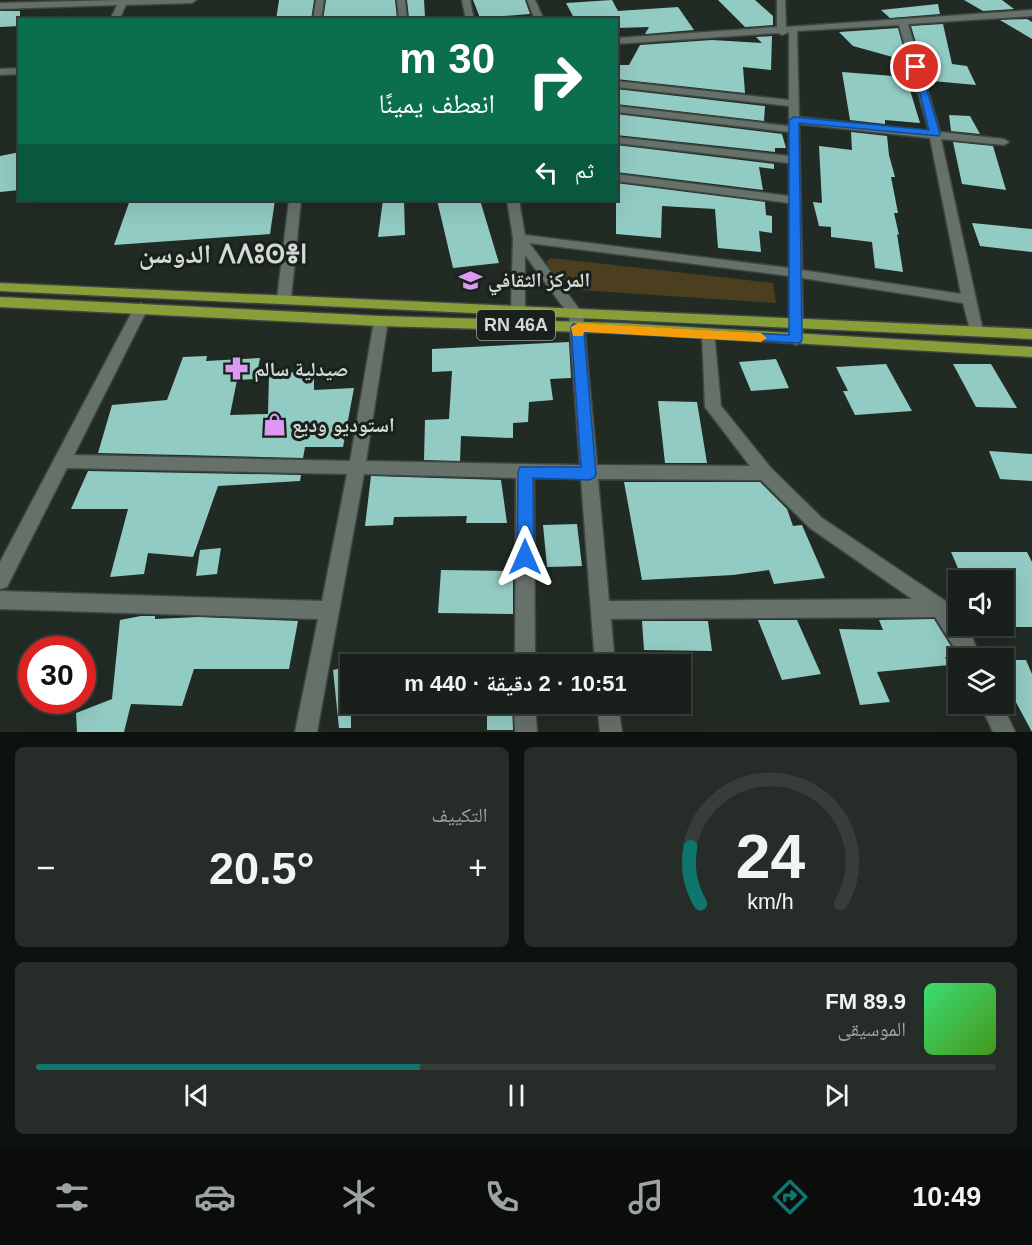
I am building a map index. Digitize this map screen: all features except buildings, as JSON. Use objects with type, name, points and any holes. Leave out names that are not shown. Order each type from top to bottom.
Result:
[{"type":"main road","name":"RN 46A","points":[[0,287],[518,311],[577,320],[709,334],[1032,352]]},
{"type":"main road","name":"RN 46A","points":[[0,302],[381,321],[577,320],[795,323],[1032,334]]},
{"type":"street","points":[[0,6],[102,1],[192,0]]},
{"type":"street","points":[[317,18],[320,0]]},
{"type":"street","points":[[401,0],[403,18]]},
{"type":"street","points":[[466,0],[470,18]]},
{"type":"street","points":[[531,0],[539,18]]},
{"type":"street","points":[[781,0],[788,31],[794,104],[796,340]]},
{"type":"street","points":[[115,18],[123,2]]},
{"type":"street","points":[[618,41],[1032,13]]},
{"type":"street","points":[[903,23],[935,134],[976,331]]},
{"type":"street","points":[[0,72],[18,71]]},
{"type":"street","points":[[618,84],[794,104]]},
{"type":"street","points":[[618,109],[794,125],[935,134],[1004,142]]},
{"type":"street","points":[[618,140],[795,160]]},
{"type":"street","points":[[618,177],[795,200]]},
{"type":"street","points":[[284,299],[296,201]]},
{"type":"street","points":[[516,203],[519,238],[518,311]]},
{"type":"street","points":[[519,238],[796,273],[971,300]]},
{"type":"street","points":[[519,238],[577,320],[604,654]]},
{"type":"street","points":[[0,581],[141,308]]},
{"type":"street","points":[[306,732],[357,466],[381,321]]},
{"type":"street","points":[[709,334],[713,407],[765,473],[816,523],[940,608],[966,648]]},
{"type":"street","points":[[62,462],[357,466],[589,474],[765,473]]},
{"type":"street","points":[[525,472],[525,654]]},
{"type":"street","points":[[0,600],[330,610]]},
{"type":"street","points":[[600,610],[940,608]]},
{"type":"street","points":[[525,714],[525,732]]},
{"type":"street","points":[[609,714],[611,732]]},
{"type":"street","points":[[996,714],[1004,732]]},
{"type":"shaded area","points":[[552,258],[773,283],[776,303],[579,290],[552,272],[546,261]]},
{"type":"slow traffic","points":[[578,333],[578,327],[619,328],[761,338]]},
{"type":"place","name":"المركز الثقافي","points":[[470,280]]},
{"type":"place","name":"صيدلية سالم","points":[[236,369]]},
{"type":"place","name":"استوديو وديع","points":[[274,425]]},
{"type":"district","name":"الدوسن ⴷⴷⵓⵙⴻⵏ","points":[[223,254]]},
{"type":"route","points":[[525,557],[525,472],[589,474],[578,327],[796,340],[794,120],[935,134],[916,67]]}]
